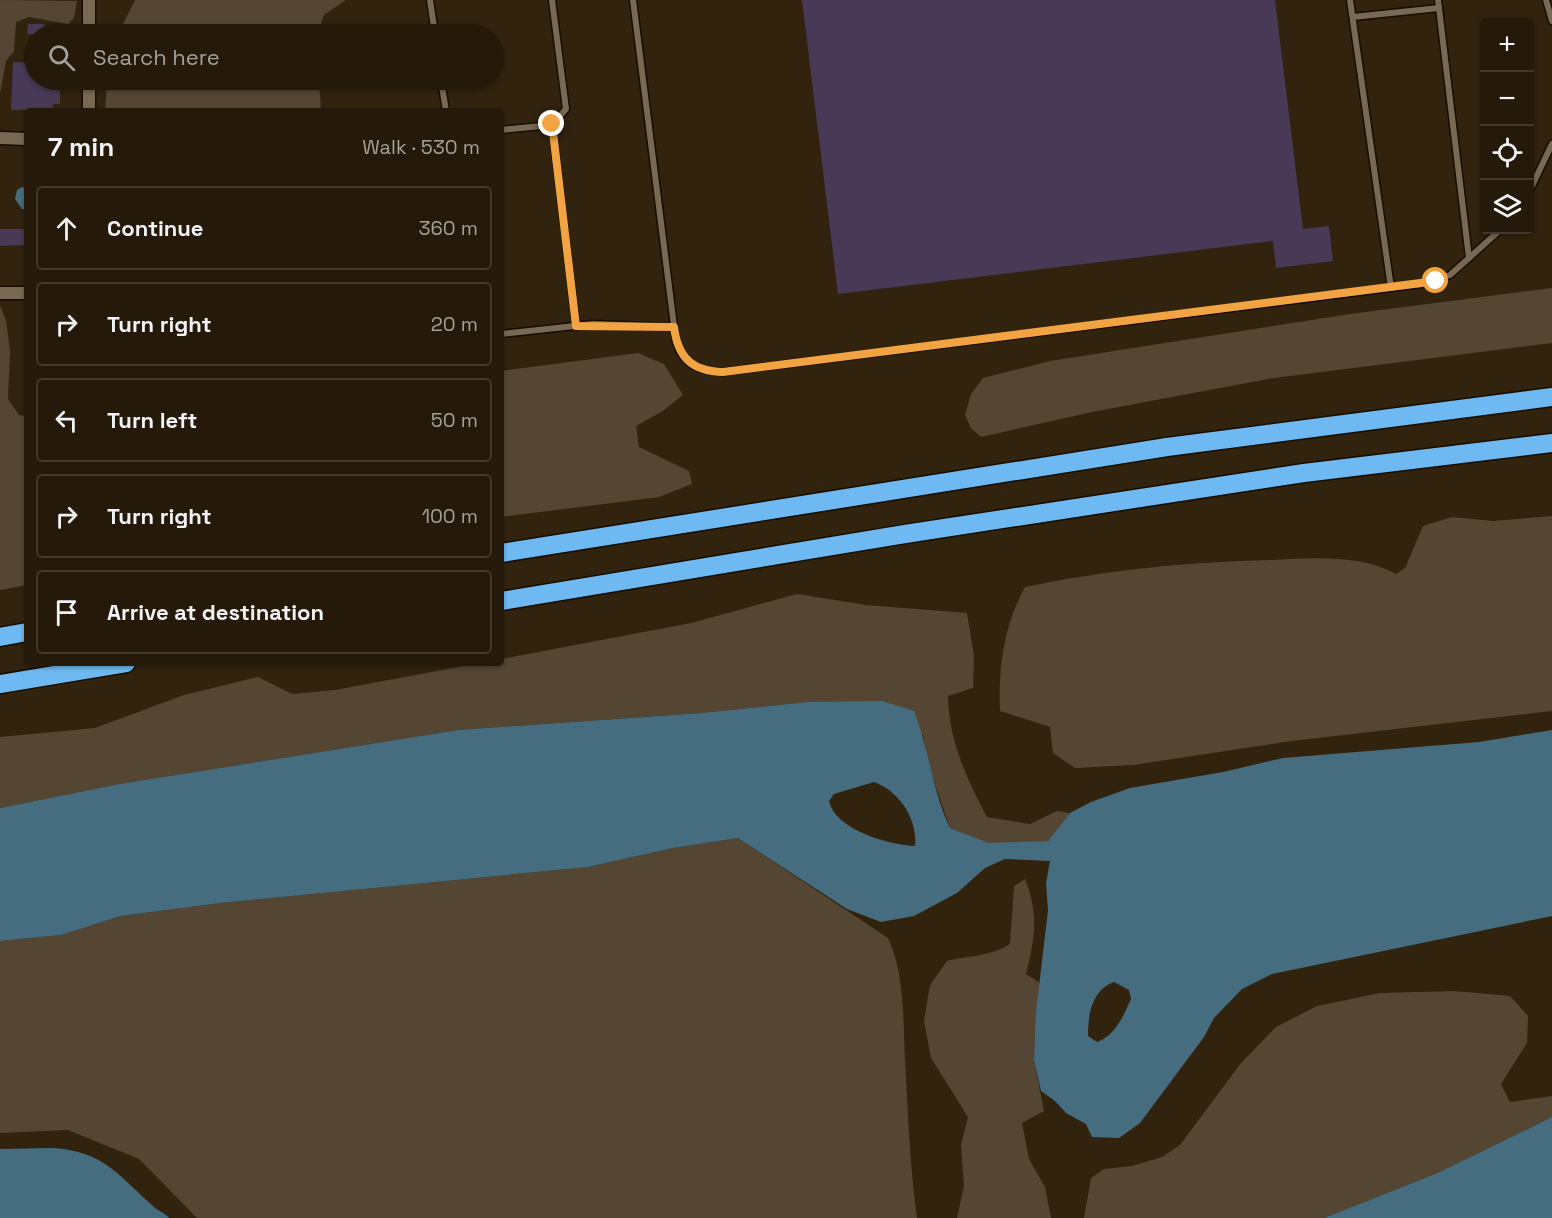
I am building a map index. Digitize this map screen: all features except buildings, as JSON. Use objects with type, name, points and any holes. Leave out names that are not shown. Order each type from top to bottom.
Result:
[{"type":"highway","points":[[504,554],[1167,447],[1552,397]]},
{"type":"highway","points":[[504,601],[905,534],[1304,473],[1552,443]]},
{"type":"highway","points":[[0,637],[24,633]]},
{"type":"highway","points":[[0,684],[108,666]]},
{"type":"street","points":[[88,0],[89,24]]},
{"type":"street","points":[[89,90],[89,108]]},
{"type":"street","points":[[0,138],[24,138]]},
{"type":"street","points":[[0,294],[24,293]]},
{"type":"lane","points":[[430,0],[434,24]]},
{"type":"lane","points":[[504,130],[552,124],[566,109],[552,0]]},
{"type":"lane","points":[[633,0],[674,327],[680,353],[687,362],[699,369],[723,372],[1436,281],[1450,275],[1496,234]]},
{"type":"lane","points":[[1350,0],[1391,288]]},
{"type":"lane","points":[[1438,0],[1469,258]]},
{"type":"lane","points":[[1546,0],[1552,21]]},
{"type":"lane","points":[[1353,17],[1439,8]]},
{"type":"lane","points":[[443,90],[446,108]]},
{"type":"lane","points":[[552,124],[576,326]]},
{"type":"lane","points":[[1534,182],[1552,144]]},
{"type":"lane","points":[[504,334],[576,326],[674,327]]},
{"type":"shaded area","points":[[0,0],[77,1],[74,18],[68,24],[29,17],[16,22],[14,51],[6,61],[0,94]]},
{"type":"shaded area","points":[[135,0],[346,0],[324,15],[321,24],[123,24]]},
{"type":"shaded area","points":[[106,90],[320,90],[321,108],[105,108]]},
{"type":"shaded area","points":[[1552,288],[1552,343],[1274,378],[1092,412],[981,437],[971,428],[965,415],[971,394],[983,378],[1050,361],[1350,314]]},
{"type":"shaded area","points":[[0,306],[6,320],[10,351],[8,399],[19,415],[24,416],[24,586],[0,590]]},
{"type":"shaded area","points":[[638,353],[664,364],[683,395],[663,411],[636,426],[639,447],[689,471],[692,484],[659,497],[504,517],[504,371]]},
{"type":"shaded area","points":[[1552,516],[1552,711],[1292,741],[1133,765],[1075,768],[1053,753],[1050,727],[1000,711],[1001,663],[1007,632],[1025,587],[1147,568],[1302,559],[1352,560],[1396,574],[1405,568],[1423,526],[1452,517],[1493,521]]},
{"type":"shaded area","points":[[797,594],[866,605],[967,613],[974,656],[973,688],[948,696],[955,743],[972,788],[987,817],[1030,824],[1057,811],[1070,813],[1048,841],[991,844],[950,828],[929,767],[923,735],[807,702],[701,713],[458,730],[119,784],[0,808],[0,737],[95,728],[184,695],[258,677],[292,694],[335,690],[464,666],[504,666],[504,658],[691,623]]},
{"type":"shaded area","points":[[738,838],[888,938],[898,967],[902,998],[917,1218],[197,1218],[139,1159],[68,1130],[0,1133],[0,941],[61,935],[121,916],[221,903],[588,867],[673,848]]},
{"type":"shaded area","points":[[1025,879],[1034,915],[1032,949],[1026,974],[1040,983],[1034,1060],[1044,1111],[1022,1123],[1029,1159],[1045,1187],[1051,1218],[957,1218],[964,1186],[961,1145],[968,1117],[931,1058],[924,1021],[930,985],[947,961],[988,953],[1010,944],[1014,886]]},
{"type":"shaded area","points":[[1454,991],[1510,996],[1528,1016],[1527,1043],[1501,1084],[1510,1102],[1552,1096],[1552,1117],[1435,1174],[1324,1218],[1084,1218],[1091,1178],[1104,1169],[1132,1166],[1162,1157],[1180,1145],[1241,1063],[1276,1027],[1317,1006],[1380,993]]},
{"type":"water","points":[[24,187],[24,209],[15,199],[17,190]]},
{"type":"water","points":[[882,701],[914,711],[939,799],[950,828],[989,843],[1048,841],[1070,813],[1091,802],[1130,788],[1223,772],[1283,758],[1479,742],[1552,730],[1552,916],[1272,974],[1242,989],[1214,1018],[1204,1037],[1140,1123],[1119,1138],[1092,1137],[1086,1124],[1066,1113],[1041,1091],[1034,1060],[1036,1012],[1048,910],[1046,883],[1050,861],[1005,859],[985,868],[957,893],[914,916],[881,922],[847,909],[738,838],[673,848],[588,867],[221,903],[121,916],[61,935],[0,941],[0,808],[119,784],[458,730],[701,713],[807,702]],"holes":[[[874,782],[891,792],[905,807],[913,826],[915,846],[892,843],[865,834],[852,828],[833,811],[829,801],[834,794]],[[1114,982],[1129,990],[1131,999],[1114,1030],[1097,1042],[1088,1036],[1090,1011],[1096,997]]]},
{"type":"water","points":[[1552,1117],[1552,1218],[1324,1218],[1435,1174]]},
{"type":"water","points":[[53,1148],[85,1154],[110,1167],[169,1218],[0,1218],[0,1149]]},
{"type":"route","points":[[552,124],[576,326],[592,324],[674,327],[680,353],[687,362],[710,372],[1436,281]]}]
